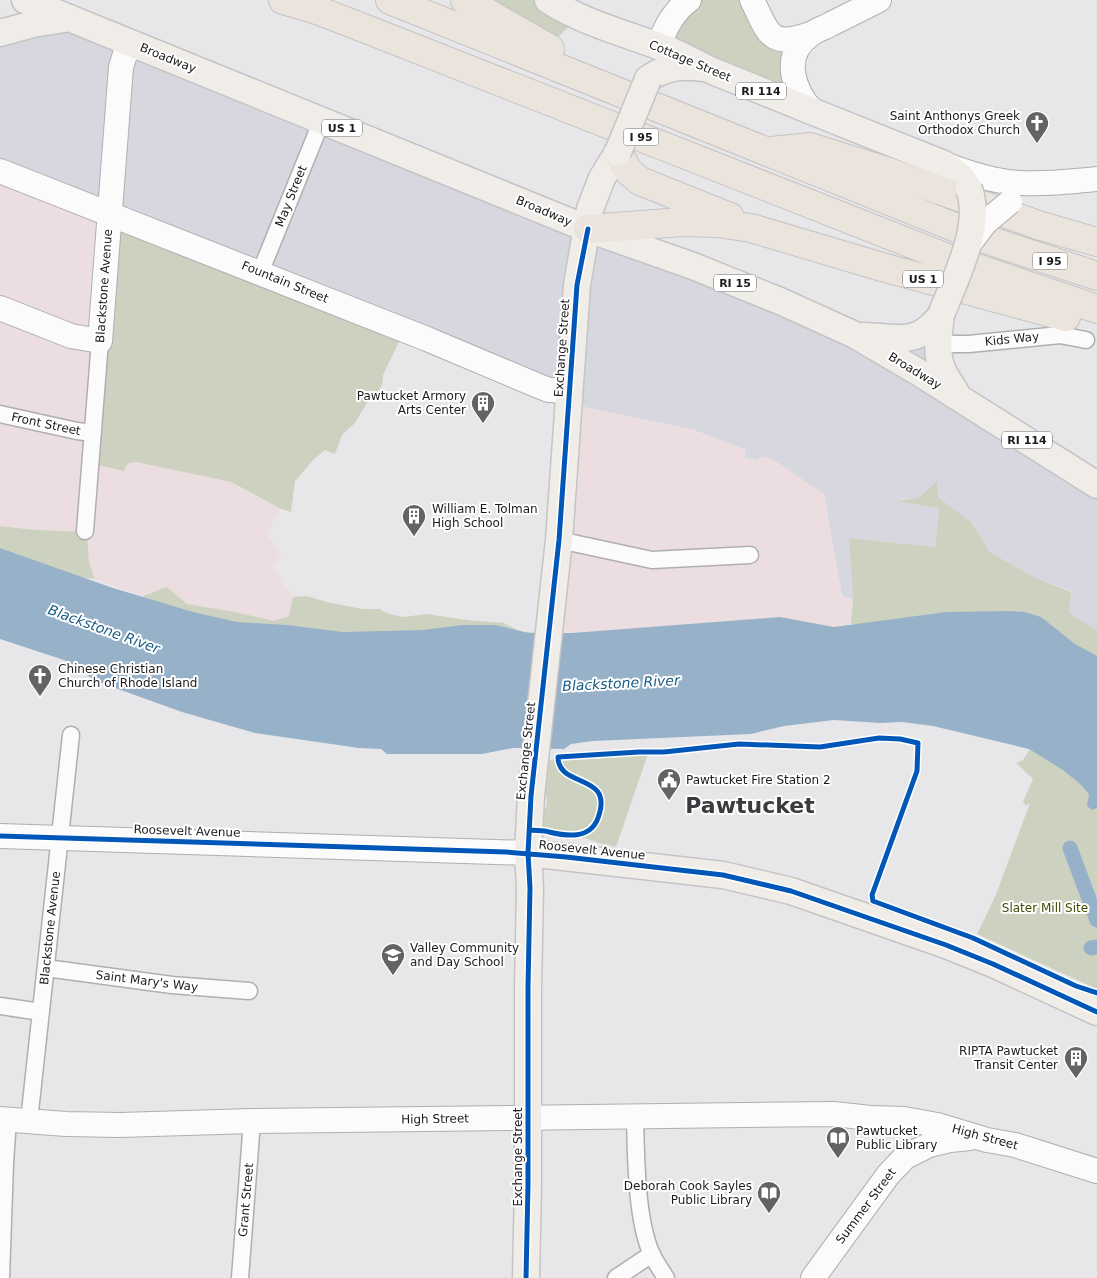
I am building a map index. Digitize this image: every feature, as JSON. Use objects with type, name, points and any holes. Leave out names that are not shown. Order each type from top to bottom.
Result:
[{"type":"highway","name":"I 95","points":[[282,0],[314,9],[361,27],[950,259],[1097,309]]},
{"type":"highway","name":"I 95","points":[[390,0],[979,237],[1097,276]]},
{"type":"highway","points":[[465,0],[541,43],[598,84]]},
{"type":"highway","points":[[767,151],[810,147],[883,170],[1040,226],[1097,242]]},
{"type":"highway","points":[[618,152],[628,171],[640,181],[733,218],[751,228]]},
{"type":"highway","name":"US 1","points":[[604,231],[692,222],[751,228],[882,267],[1070,318],[1091,330]]},
{"type":"main road","name":"Broadway","points":[[25,0],[322,120],[693,266],[855,335],[957,396],[1097,485]]},
{"type":"main road","name":"Cottage Street","points":[[548,0],[581,18],[685,56],[710,70],[944,164],[960,176],[969,189],[972,198],[973,215],[966,248]]},
{"type":"main road","name":"Exchange Street","points":[[526,1278],[530,888],[528,853],[535,758],[559,540],[577,284],[604,231],[590,209],[602,178],[618,152],[671,18],[689,0]]},
{"type":"main road","points":[[752,0],[766,27],[774,37],[780,40],[810,34],[879,0]]},
{"type":"main road","points":[[0,33],[60,14]]},
{"type":"main road","points":[[810,34],[798,48],[792,65],[792,74],[797,91],[813,112]]},
{"type":"main road","name":"Blackstone Avenue","points":[[100,341],[121,67],[129,42]]},
{"type":"main road","points":[[648,79],[662,71],[680,67],[690,66],[710,70]]},
{"type":"main road","points":[[944,164],[1008,182],[1059,183],[1097,179]]},
{"type":"main road","name":"Fountain Street","points":[[0,171],[427,339],[541,387],[549,390],[570,391]]},
{"type":"main road","points":[[957,396],[942,369],[939,344],[941,315],[966,248],[986,222],[1010,202],[1059,183]]},
{"type":"main road","points":[[0,308],[71,336],[100,341]]},
{"type":"main road","points":[[855,335],[895,339],[914,337],[930,328],[941,315]]},
{"type":"main road","name":"Roosevelt Avenue","points":[[0,836],[528,853],[723,876],[791,891],[934,940],[993,964],[1097,1012]]},
{"type":"main road","name":"High Street","points":[[12,1120],[102,1125],[252,1121],[834,1114],[904,1119],[937,1125],[987,1140],[1015,1145],[1097,1171]]},
{"type":"main road","name":"High Street","points":[[870,1118],[891,1127],[900,1137],[901,1154],[897,1165]]},
{"type":"main road","name":"Summer Street","points":[[818,1276],[897,1165],[912,1153],[929,1145],[961,1138],[987,1140]]},
{"type":"street","name":"May Street","points":[[260,273],[322,120]]},
{"type":"street","name":"Kids Way","points":[[939,344],[969,344],[1066,335],[1091,330]]},
{"type":"street","name":"Blackstone Avenue","points":[[85,531],[100,341]]},
{"type":"street","name":"Front Street","points":[[0,414],[93,433]]},
{"type":"street","points":[[559,540],[652,560],[750,555]]},
{"type":"street","name":"Blackstone Avenue","points":[[1,1278],[5,1163],[12,1120],[41,1012],[71,735]]},
{"type":"street","name":"Saint Mary's Way","points":[[46,968],[172,985],[249,991]]},
{"type":"street","points":[[0,1006],[41,1012]]},
{"type":"street","points":[[635,1117],[639,1191],[646,1234],[652,1254],[666,1278]]},
{"type":"street","name":"Grant Street","points":[[240,1278],[252,1121]]},
{"type":"street","points":[[616,1278],[652,1254]]},
{"type":"shaded area","points":[[61,15],[838,324],[918,336],[947,352],[969,391],[1097,477],[1097,630],[1069,613],[1071,591],[1032,576],[990,552],[971,522],[938,497],[898,500],[939,508],[935,547],[849,538],[853,600],[842,596],[824,494],[756,460],[744,458],[746,450],[694,430],[575,405],[0,166],[0,32]]},
{"type":"shaded area","points":[[0,166],[113,216],[128,463],[136,462],[231,482],[281,509],[266,534],[281,553],[273,567],[293,597],[289,616],[274,621],[187,604],[167,587],[143,596],[95,579],[89,563],[36,530],[0,526]]},
{"type":"shaded area","points":[[575,405],[694,430],[746,450],[744,458],[756,460],[762,456],[774,460],[824,494],[842,596],[853,600],[851,625],[787,635],[597,639],[551,633]]},
{"type":"green space","points":[[486,0],[554,0],[581,15],[558,37]]},
{"type":"green space","points":[[693,0],[757,0],[782,39],[807,103],[666,50]]},
{"type":"green space","points":[[116,218],[404,332],[383,375],[382,385],[374,397],[367,403],[355,423],[342,435],[335,454],[325,450],[313,460],[295,481],[291,512],[279,508],[231,482],[136,462],[128,463],[124,471],[94,464]]},
{"type":"green space","points":[[937,481],[938,497],[971,522],[990,552],[1032,576],[1071,592],[1069,613],[1097,630],[1097,668],[851,624],[853,600],[849,538],[935,547],[939,508],[897,501],[920,497]]},
{"type":"green space","points":[[0,526],[36,530],[87,532],[89,563],[95,579],[0,565]]},
{"type":"green space","points":[[167,587],[187,604],[274,621],[289,616],[293,597],[307,596],[362,609],[380,609],[386,613],[403,617],[427,614],[504,623],[521,632],[551,633],[259,639],[149,604],[143,596]]},
{"type":"green space","name":"Slater Mill Site","points":[[1030,749],[1062,768],[1077,780],[1089,794],[1097,808],[1097,989],[977,934],[995,897],[1030,803],[1026,806],[1023,802],[1033,779],[1016,763],[1023,760]]},
{"type":"green space","points":[[648,754],[616,847],[587,839],[571,830],[560,836],[555,836],[546,831],[543,826],[542,814],[547,803],[544,783],[548,760]]},
{"type":"water","name":"Blackstone River","points":[[0,548],[113,588],[193,612],[237,622],[287,625],[343,632],[423,630],[462,625],[495,625],[529,633],[572,633],[780,617],[834,627],[946,612],[1025,612],[1041,617],[1075,644],[1097,656],[1097,808],[1092,810],[1087,806],[1089,794],[1079,783],[1063,770],[1029,749],[933,726],[902,722],[880,723],[834,720],[784,726],[751,734],[593,741],[571,744],[564,749],[513,748],[482,754],[387,754],[381,749],[359,748],[255,733],[182,712],[93,680],[81,669],[64,660],[0,639]]},
{"type":"waterway","points":[[1070,848],[1097,920]]},
{"type":"waterway","points":[[1091,948],[1097,947]]},
{"type":"cycle path","points":[[526,1278],[530,888],[528,853],[531,796],[559,540],[577,285],[588,229]]},
{"type":"cycle path","points":[[530,830],[577,835],[589,830],[598,818],[601,803],[599,794],[593,787],[567,774],[560,767],[558,757],[664,752],[739,744],[820,747],[879,738],[900,739],[918,743],[917,771],[872,895],[873,901],[973,938],[1076,986],[1097,993]]},
{"type":"cycle path","points":[[0,836],[506,852],[723,875],[791,891],[946,945],[993,964],[1097,1012]]},
{"type":"place","name":"Saint Anthonys Greek Orthodox Church","points":[[1037,144]]},
{"type":"place","name":"Pawtucket Armory Arts Center","points":[[483,424]]},
{"type":"place","name":"William E. Tolman High School","points":[[414,537]]},
{"type":"place","name":"Chinese Christian Church of Rhode Island","points":[[40,697]]},
{"type":"place","name":"Pawtucket Fire Station 2","points":[[669,801]]},
{"type":"place","name":"Valley Community and Day School","points":[[393,976]]},
{"type":"place","name":"RIPTA Pawtucket Transit Center","points":[[1076,1079]]},
{"type":"place","name":"Pawtucket Public Library","points":[[838,1159]]},
{"type":"place","name":"Deborah Cook Sayles Public Library","points":[[769,1214]]},
{"type":"district","name":"Pawtucket","points":[[750,805]]}]
